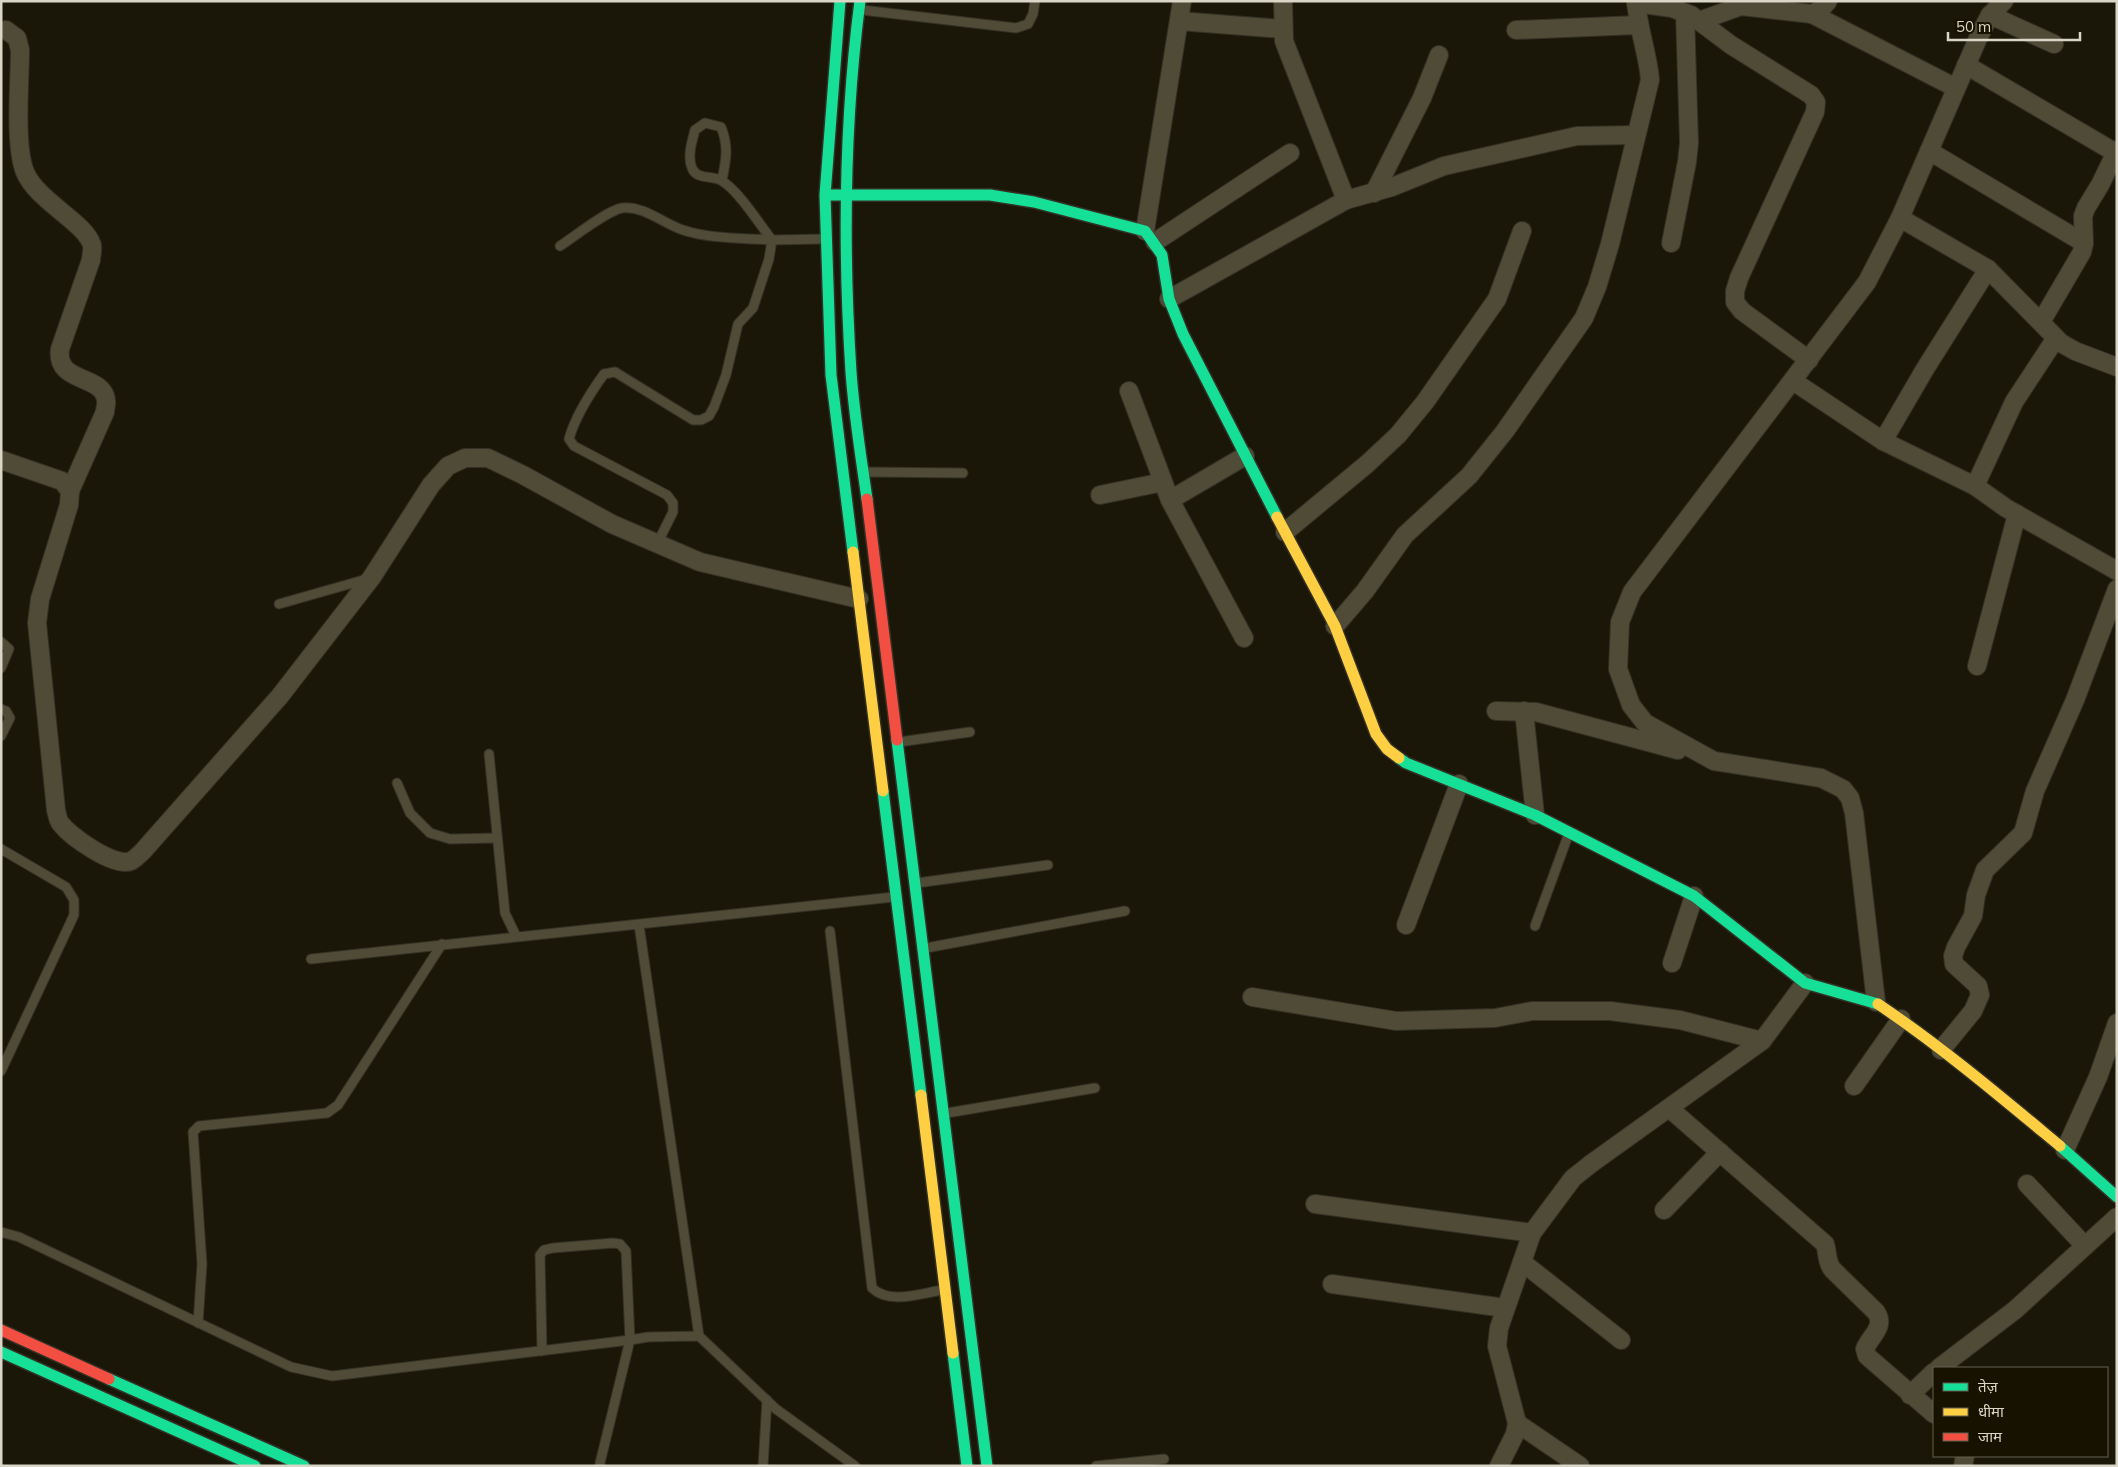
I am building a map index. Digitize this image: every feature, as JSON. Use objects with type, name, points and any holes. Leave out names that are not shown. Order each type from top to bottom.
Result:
[{"type":"main road","points":[[840,1],[825,195],[831,375],[968,1466]]},
{"type":"main road","points":[[859,5],[845,195],[851,373],[988,1466]]},
{"type":"main road","points":[[825,195],[990,195],[1034,202],[1150,237],[1162,255],[1169,299],[1183,334],[1284,532],[1335,626],[1376,734],[1387,749],[1406,763],[1535,815],[1694,896],[1805,983],[1876,1002],[1941,1050],[2065,1150],[2117,1197]]},
{"type":"main road","points":[[1,1330],[304,1466]]},
{"type":"main road","points":[[1,1352],[255,1466]]},
{"type":"street","points":[[1150,237],[1182,1]]},
{"type":"street","points":[[1283,1],[1282,29],[1284,41],[1346,200]]},
{"type":"street","points":[[1335,626],[1365,591],[1405,535],[1469,476],[1505,431],[1584,318],[1597,287],[1610,244],[1650,80],[1649,64],[1638,24],[1636,2],[1672,8],[1692,17],[1730,45],[1810,95],[1816,102],[1815,112],[1759,233],[1735,291],[1735,302],[1742,311],[1809,360]]},
{"type":"street","points":[[1692,17],[1741,6],[1822,5],[1956,88]]},
{"type":"street","points":[[1714,761],[1645,723],[1631,705],[1618,669],[1620,622],[1632,592],[1794,381],[1867,282],[1900,218],[1966,65],[1995,6],[2054,44]]},
{"type":"street","points":[[1671,243],[1689,143],[1692,17]]},
{"type":"street","points":[[1179,21],[1282,29]]},
{"type":"street","points":[[1516,30],[1638,24]]},
{"type":"street","points":[[6,30],[17,38],[20,50],[20,152],[26,173],[38,192],[87,236],[92,247],[91,260],[60,349],[59,358],[62,367],[102,390],[106,399],[105,412],[70,491],[69,505],[40,599],[37,623],[56,810],[60,823],[70,833],[106,858],[118,862],[130,862],[143,851],[280,696],[372,578],[431,485],[448,466],[465,458],[488,458],[523,474],[612,524],[700,562],[859,598]]},
{"type":"street","points":[[1374,192],[1422,98],[1439,55]]},
{"type":"street","points":[[1966,65],[2116,152],[2086,208],[2083,224],[2084,243],[2082,252],[2041,322]]},
{"type":"street","points":[[1169,299],[1346,200],[1392,187],[1444,166],[1568,138],[1635,136]]},
{"type":"street","points":[[1929,151],[2084,243]]},
{"type":"street","points":[[1150,237],[1290,152]]},
{"type":"street","points":[[1900,218],[1988,269],[2056,338],[2075,351],[2117,367]]},
{"type":"street","points":[[1284,532],[1398,435],[1425,402],[1497,300],[1522,231]]},
{"type":"street","points":[[1883,441],[1925,369],[1988,269]]},
{"type":"street","points":[[1975,486],[2014,402],[2025,382],[2056,338]]},
{"type":"street","points":[[1794,381],[1883,441],[1975,486],[2017,514],[2117,571]]},
{"type":"street","points":[[1128,391],[1170,500],[1244,638]]},
{"type":"street","points":[[1170,500],[1245,456]]},
{"type":"street","points":[[1,460],[62,481],[70,491]]},
{"type":"street","points":[[1100,495],[1163,482]]},
{"type":"street","points":[[1977,666],[2017,514]]},
{"type":"street","points":[[1941,1050],[1973,1011],[1980,995],[1978,986],[1954,964],[1953,956],[1956,947],[1974,916],[1981,880],[1985,870],[2024,833],[2035,791],[2076,700],[2117,589]]},
{"type":"street","points":[[1496,711],[1536,712],[1658,744],[1714,761],[1821,778],[1844,789],[1850,798],[1854,813],[1876,1002]]},
{"type":"street","points":[[1524,711],[1535,815]]},
{"type":"street","points":[[1406,925],[1459,784]]},
{"type":"street","points":[[1672,963],[1694,896]]},
{"type":"street","points":[[1499,1466],[1515,1434],[1518,1423],[1497,1346],[1499,1328],[1532,1233],[1573,1178],[1762,1041],[1805,983]]},
{"type":"street","points":[[1252,997],[1396,1021],[1496,1018],[1532,1011],[1610,1011],[1680,1020],[1762,1041]]},
{"type":"street","points":[[1854,1086],[1901,1019]]},
{"type":"street","points":[[2065,1150],[2098,1076],[2117,1024]]},
{"type":"street","points":[[1669,1108],[1825,1244],[1827,1262],[1832,1269],[1880,1318],[1880,1326],[1865,1349],[1867,1356],[1933,1413]]},
{"type":"street","points":[[1664,1210],[1720,1152]]},
{"type":"street","points":[[2026,1184],[2085,1246]]},
{"type":"street","points":[[1315,1204],[1532,1233]]},
{"type":"street","points":[[1940,1367],[2015,1310],[2117,1217]]},
{"type":"street","points":[[1522,1262],[1621,1340]]},
{"type":"street","points":[[1332,1284],[1505,1308]]},
{"type":"street","points":[[1910,1395],[1933,1373]]},
{"type":"street","points":[[1518,1423],[1580,1466]]},
{"type":"lane","points":[[859,5],[1016,28],[1028,24],[1033,14],[1035,1]]},
{"type":"lane","points":[[657,544],[673,512],[673,503],[667,495],[574,446],[570,439],[572,428],[599,381],[604,374],[615,372],[693,420],[701,420],[709,416],[726,375],[738,324],[753,308],[769,258],[772,240],[722,180],[695,174],[692,169],[690,160],[695,130],[705,123],[721,127],[726,141],[727,156],[722,180]]},
{"type":"lane","points":[[560,246],[610,213],[623,208],[640,210],[684,230],[701,234],[772,240],[826,239]]},
{"type":"lane","points":[[863,472],[963,473]]},
{"type":"lane","points":[[279,604],[372,578]]},
{"type":"lane","points":[[1,642],[9,649],[1,668]]},
{"type":"lane","points":[[1,708],[6,710],[10,718],[1,736]]},
{"type":"lane","points":[[897,742],[970,732]]},
{"type":"lane","points":[[489,754],[505,913],[516,936]]},
{"type":"lane","points":[[397,783],[410,813],[430,833],[450,840],[497,838]]},
{"type":"lane","points":[[1535,926],[1569,832]]},
{"type":"lane","points":[[1,848],[66,887],[74,900],[74,915],[67,933],[1,1071]]},
{"type":"lane","points":[[915,883],[1048,865]]},
{"type":"lane","points":[[311,958],[896,897]]},
{"type":"lane","points":[[923,949],[1125,911]]},
{"type":"lane","points":[[639,925],[698,1336],[776,1409],[855,1466]]},
{"type":"lane","points":[[830,931],[872,1288],[879,1294],[889,1298],[946,1290]]},
{"type":"lane","points":[[198,1324],[202,1264],[193,1132],[198,1126],[327,1113],[338,1105],[442,944]]},
{"type":"lane","points":[[944,1113],[1095,1088]]},
{"type":"lane","points":[[1,1232],[18,1237],[291,1367],[332,1376],[648,1337],[698,1336]]},
{"type":"lane","points":[[542,1351],[540,1255],[544,1250],[553,1248],[620,1244],[626,1252],[630,1340],[600,1463]]},
{"type":"lane","points":[[763,1466],[767,1400]]},
{"type":"lane","points":[[1096,1466],[1164,1458]]},
{"type":"traffic: fast","points":[[840,1],[825,195],[831,375],[853,552]]},
{"type":"traffic: fast","points":[[860,1],[848,140],[846,233],[851,372],[867,499]]},
{"type":"traffic: fast","points":[[827,195],[990,195],[1034,202],[1145,231],[1162,255],[1169,299],[1183,334],[1277,517]]},
{"type":"traffic: fast","points":[[897,740],[987,1466]]},
{"type":"traffic: fast","points":[[1399,758],[1406,763],[1535,815],[1694,896],[1805,983],[1878,1004]]},
{"type":"traffic: fast","points":[[883,791],[921,1095]]},
{"type":"traffic: fast","points":[[2060,1146],[2117,1197]]},
{"type":"traffic: fast","points":[[1,1352],[255,1466]]},
{"type":"traffic: fast","points":[[953,1353],[967,1466]]},
{"type":"traffic: fast","points":[[109,1379],[304,1466]]},
{"type":"traffic: slow","points":[[1277,517],[1335,626],[1376,734],[1387,749],[1399,758]]},
{"type":"traffic: slow","points":[[853,552],[883,791]]},
{"type":"traffic: slow","points":[[1878,1004],[1948,1055],[2060,1146]]},
{"type":"traffic: slow","points":[[921,1095],[953,1353]]},
{"type":"traffic: jam","points":[[867,499],[897,740]]},
{"type":"traffic: jam","points":[[1,1330],[109,1379]]}]
